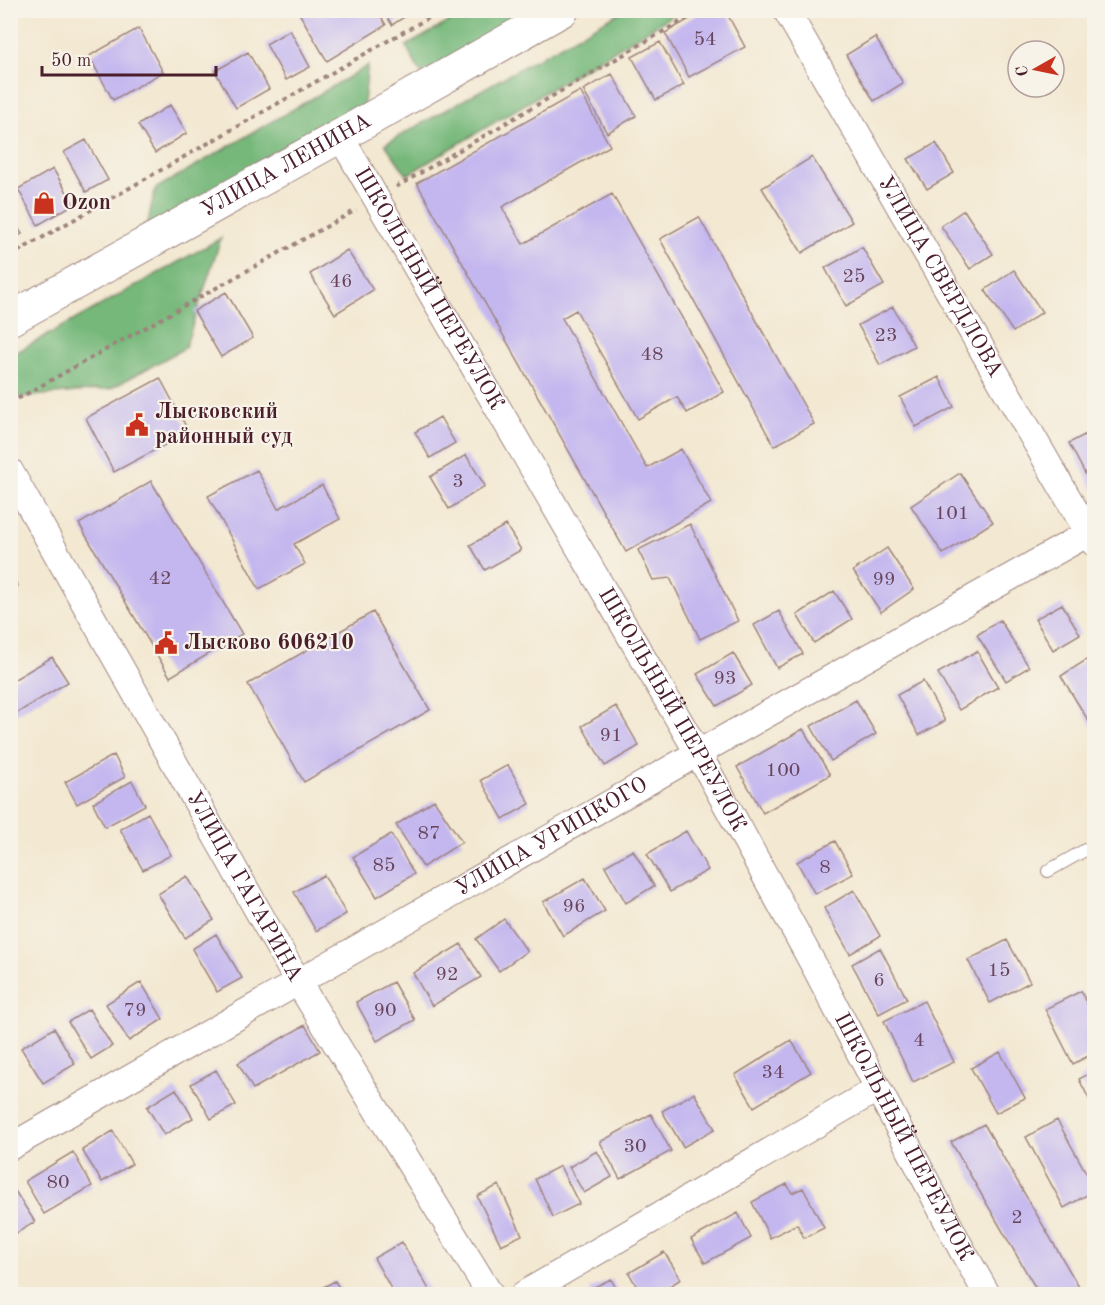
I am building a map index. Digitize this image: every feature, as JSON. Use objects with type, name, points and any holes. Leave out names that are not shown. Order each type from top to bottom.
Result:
[{"type":"main road","name":"УЛИЦА ЛЕНИНА","points":[[10,319],[562,10]]},
{"type":"street","name":"УЛИЦА СВЕРДЛОВА","points":[[786,10],[1093,535]]},
{"type":"street","name":"ШКОЛЬНЫЙ ПЕРЕУЛОК","points":[[340,136],[698,753],[817,971],[987,1294]]},
{"type":"street","name":"УЛИЦА ГАГАРИНА","points":[[10,471],[298,982],[490,1294]]},
{"type":"street","name":"УЛИЦА УРИЦКОГО","points":[[10,1147],[698,753],[1093,535]]},
{"type":"street","points":[[524,1294],[878,1089]]},
{"type":"lane","points":[[1048,871],[1095,845]]},
{"type":"path","points":[[10,256],[442,10]]},
{"type":"green space","points":[[468,11],[539,11],[421,74],[406,46]]},
{"type":"green space","points":[[622,11],[680,11],[407,175],[385,144]]},
{"type":"green space","points":[[368,66],[363,111],[146,231],[155,189]]},
{"type":"green space","points":[[221,238],[185,348],[110,389],[11,398],[10,356]]},
{"type":"building","points":[[303,10],[377,10],[386,25],[327,61],[299,13]]},
{"type":"building","points":[[383,10],[415,10],[392,25]]},
{"type":"building","points":[[705,10],[725,10],[745,47],[689,77],[665,33]]},
{"type":"building","points":[[139,28],[163,72],[113,100],[89,56]]},
{"type":"building","points":[[290,30],[310,67],[286,80],[266,44]]},
{"type":"building","points":[[875,37],[903,83],[874,101],[846,55]]},
{"type":"building","points":[[660,42],[684,85],[656,100],[632,57]]},
{"type":"building","points":[[248,52],[269,89],[236,108],[215,71]]},
{"type":"building","points":[[612,74],[636,116],[607,133],[583,90]]},
{"type":"building","points":[[580,91],[610,146],[502,207],[523,244],[612,194],[724,392],[687,413],[677,397],[638,419],[576,310],[562,318],[647,468],[681,449],[711,503],[626,552],[417,183]]},
{"type":"building","points":[[170,105],[187,133],[155,153],[138,125]]},
{"type":"building","points":[[86,140],[108,180],[86,192],[64,152]]},
{"type":"building","points":[[936,143],[954,173],[927,189],[908,159]]},
{"type":"building","points":[[812,157],[852,222],[802,253],[762,188]]},
{"type":"building","points":[[53,169],[74,204],[38,225],[18,189]]},
{"type":"building","points":[[964,210],[993,254],[970,269],[941,226]]},
{"type":"building","points":[[10,215],[22,234],[10,240]]},
{"type":"building","points":[[699,217],[814,424],[774,446],[660,239]]},
{"type":"building","points":[[862,247],[884,285],[846,306],[825,268]]},
{"type":"building","points":[[347,250],[373,290],[335,314],[310,274]]},
{"type":"building","points":[[1014,270],[1042,312],[1013,332],[985,290]]},
{"type":"building","points":[[226,292],[253,338],[221,357],[194,311]]},
{"type":"building","points":[[893,307],[914,346],[880,365],[858,325]]},
{"type":"building","points":[[939,377],[954,407],[916,427],[900,397]]},
{"type":"building","name":"Лысковский районный суд","points":[[160,378],[189,432],[114,472],[86,418]]},
{"type":"building","points":[[440,417],[455,443],[430,458],[415,432]]},
{"type":"building","points":[[1090,432],[1094,441],[1094,491],[1069,443]]},
{"type":"building","points":[[466,455],[485,486],[449,509],[430,477]]},
{"type":"building","points":[[257,470],[278,509],[322,485],[340,519],[294,544],[305,564],[259,589],[208,496]]},
{"type":"building","points":[[960,473],[993,522],[943,554],[911,506]]},
{"type":"building","points":[[151,481],[242,634],[170,677],[79,524]]},
{"type":"building","points":[[690,524],[738,621],[700,639],[670,578],[653,580],[638,550]]},
{"type":"building","points":[[506,525],[521,550],[485,570],[470,545]]},
{"type":"building","points":[[887,548],[914,589],[881,612],[853,571]]},
{"type":"building","points":[[10,573],[18,586],[10,590]]},
{"type":"building","points":[[834,591],[852,619],[814,643],[797,615]]},
{"type":"building","points":[[1062,604],[1080,634],[1053,650],[1035,619]]},
{"type":"building","points":[[779,611],[803,654],[777,668],[754,625]]},
{"type":"building","points":[[373,612],[430,710],[304,782],[248,684]]},
{"type":"building","points":[[1000,620],[1029,667],[1006,681],[977,635]]},
{"type":"building","points":[[977,651],[998,687],[959,710],[938,673]]},
{"type":"building","points":[[733,653],[752,685],[717,706],[697,674]]},
{"type":"building","points":[[1094,655],[1094,730],[1061,676]]},
{"type":"building","points":[[52,657],[68,682],[14,715],[10,708],[10,682]]},
{"type":"building","points":[[923,681],[945,721],[919,735],[897,695]]},
{"type":"building","points":[[856,700],[876,734],[831,761],[811,726]]},
{"type":"building","points":[[616,706],[639,746],[605,766],[582,726]]},
{"type":"building","points":[[803,729],[830,775],[763,813],[737,767]]},
{"type":"building","points":[[114,755],[125,777],[77,804],[65,782]]},
{"type":"building","points":[[508,765],[530,804],[503,819],[481,780]]},
{"type":"building","points":[[132,781],[145,805],[105,827],[93,803]]},
{"type":"building","points":[[434,800],[462,842],[423,867],[396,825]]},
{"type":"building","points":[[148,813],[171,855],[143,870],[120,829]]},
{"type":"building","points":[[686,831],[708,870],[670,892],[647,854]]},
{"type":"building","points":[[391,834],[414,874],[377,897],[353,857]]},
{"type":"building","points":[[835,841],[853,874],[815,894],[797,862]]},
{"type":"building","points":[[633,850],[654,886],[626,903],[605,866]]},
{"type":"building","points":[[324,875],[346,914],[316,931],[294,892]]},
{"type":"building","points":[[187,876],[214,920],[185,938],[158,894]]},
{"type":"building","points":[[585,878],[605,911],[563,936],[543,902]]},
{"type":"building","points":[[854,890],[880,936],[850,954],[824,908]]},
{"type":"building","points":[[504,919],[527,951],[499,971],[476,939]]},
{"type":"building","points":[[216,934],[242,978],[217,992],[192,949]]},
{"type":"building","points":[[1007,940],[1030,982],[990,1003],[968,960]]},
{"type":"building","points":[[461,944],[481,977],[432,1006],[413,973]]},
{"type":"building","points":[[880,948],[907,999],[879,1014],[852,964]]},
{"type":"building","points":[[141,982],[163,1019],[129,1041],[106,1004]]},
{"type":"building","points":[[393,982],[415,1020],[377,1041],[356,1002]]},
{"type":"building","points":[[1081,991],[1094,1018],[1094,1053],[1073,1064],[1045,1009]]},
{"type":"building","points":[[924,1001],[954,1062],[913,1082],[884,1021]]},
{"type":"building","points":[[89,1009],[112,1046],[91,1059],[68,1022]]},
{"type":"building","points":[[305,1025],[320,1051],[253,1089],[238,1063]]},
{"type":"building","points":[[54,1028],[75,1064],[43,1083],[21,1048]]},
{"type":"building","points":[[791,1040],[811,1072],[754,1107],[735,1075]]},
{"type":"building","points":[[1000,1052],[1025,1098],[996,1113],[971,1068]]},
{"type":"building","points":[[216,1070],[236,1105],[211,1119],[191,1084]]},
{"type":"building","points":[[1094,1071],[1094,1109],[1079,1079]]},
{"type":"building","points":[[176,1089],[193,1118],[164,1135],[147,1107]]},
{"type":"building","points":[[694,1093],[715,1129],[683,1147],[662,1111]]},
{"type":"building","points":[[651,1114],[671,1151],[620,1179],[600,1142]]},
{"type":"building","points":[[1057,1120],[1094,1187],[1094,1191],[1064,1208],[1026,1137]]},
{"type":"building","points":[[984,1124],[1083,1294],[1039,1294],[951,1142]]},
{"type":"building","points":[[113,1131],[132,1164],[102,1182],[82,1150]]},
{"type":"building","points":[[597,1151],[612,1177],[584,1193],[569,1167]]},
{"type":"building","points":[[73,1152],[92,1186],[44,1214],[25,1181]]},
{"type":"building","points":[[560,1166],[579,1204],[553,1217],[535,1179]]},
{"type":"building","points":[[787,1184],[792,1193],[803,1188],[824,1228],[804,1238],[797,1224],[770,1238],[752,1202]]},
{"type":"building","points":[[499,1185],[522,1235],[501,1245],[477,1196]]},
{"type":"building","points":[[13,1188],[35,1222],[10,1237],[10,1190]]},
{"type":"building","points":[[738,1213],[751,1238],[705,1263],[691,1239]]},
{"type":"building","points":[[402,1242],[431,1293],[394,1294],[374,1258]]},
{"type":"building","points":[[664,1252],[681,1279],[657,1294],[641,1294],[629,1273]]},
{"type":"building","points":[[611,1279],[619,1294],[592,1294],[590,1289]]},
{"type":"building","points":[[335,1281],[343,1294],[310,1294]]},
{"type":"place","name":"Ozon","points":[[44,203]]},
{"type":"place","name":"Лысковский районный суд","points":[[137,425]]},
{"type":"place","name":"Лысково 606210","points":[[166,643]]}]
